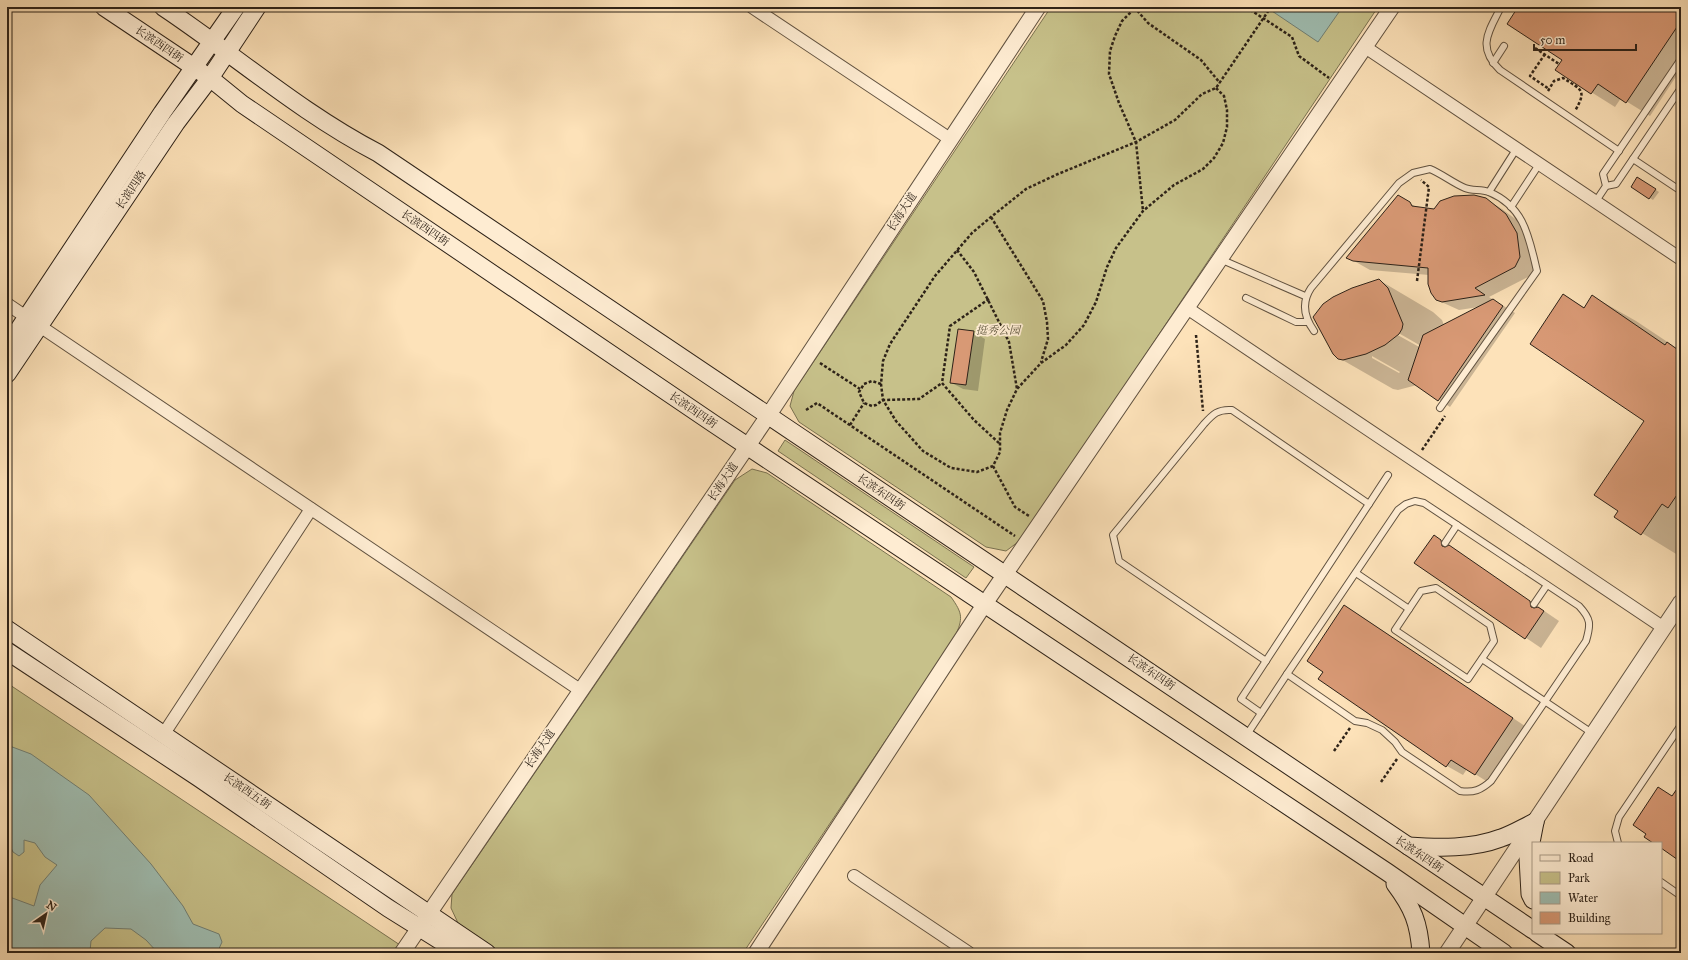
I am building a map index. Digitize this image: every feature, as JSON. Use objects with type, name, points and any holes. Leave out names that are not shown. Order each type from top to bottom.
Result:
[{"type":"main road","name":"长滨西四街","points":[[104,7],[210,78],[242,104],[748,446]]},
{"type":"main road","points":[[163,7],[228,51],[260,77],[306,109],[351,139],[383,156],[768,416]]},
{"type":"main road","name":"长滨四路","points":[[7,374],[33,322],[162,113],[195,68],[236,7]]},
{"type":"main road","name":"长滨四路","points":[[7,347],[33,322],[210,78],[257,7]]},
{"type":"main road","name":"长滨东四街","points":[[768,416],[1532,929]]},
{"type":"main road","points":[[748,446],[984,605],[1387,872],[1504,953]]},
{"type":"main road","name":"长滨西五街","points":[[7,629],[163,734],[424,920],[460,953]]},
{"type":"main road","name":"长滨西五街","points":[[7,651],[199,778],[388,908],[424,920],[487,953]]},
{"type":"main road","points":[[1408,846],[1441,848],[1472,844],[1501,838],[1535,822]]},
{"type":"main road","points":[[1532,898],[1530,894],[1528,858],[1535,822]]},
{"type":"main road","points":[[1387,872],[1411,905],[1420,934],[1421,953]]},
{"type":"main road","points":[[1538,934],[1567,953]]},
{"type":"main road","points":[[1556,934],[1574,953]]},
{"type":"street","points":[[752,7],[950,139]]},
{"type":"street","name":"长海大道","points":[[402,953],[580,690],[748,446],[1038,7]]},
{"type":"street","points":[[756,953],[984,605],[1392,7]]},
{"type":"street","points":[[1365,46],[1681,259]]},
{"type":"street","points":[[7,304],[580,690]]},
{"type":"street","points":[[1187,308],[1664,628]]},
{"type":"street","points":[[163,734],[312,509]]},
{"type":"street","points":[[1447,953],[1681,602]]},
{"type":"street","points":[[854,876],[969,953]]},
{"type":"lane","points":[[1501,7],[1486,38],[1487,50],[1493,63],[1542,99],[1619,151]]},
{"type":"lane","points":[[1493,63],[1504,46]]},
{"type":"lane","points":[[1606,186],[1603,174],[1681,59]]},
{"type":"lane","points":[[1596,201],[1606,186],[1616,184],[1681,88]]},
{"type":"lane","points":[[1488,192],[1517,148]]},
{"type":"lane","points":[[1633,159],[1681,191]]},
{"type":"lane","points":[[1511,207],[1540,163]]},
{"type":"lane","points":[[1314,331],[1307,322],[1304,307],[1305,296],[1399,183],[1413,172],[1430,169],[1466,189],[1478,188],[1500,198],[1521,218],[1527,232],[1537,271],[1440,408]]},
{"type":"lane","points":[[1220,259],[1305,296]]},
{"type":"lane","points":[[1246,298],[1296,322],[1307,322]]},
{"type":"lane","points":[[1266,661],[1119,561],[1113,535],[1204,424],[1215,412],[1224,409],[1232,410],[1369,504]]},
{"type":"lane","points":[[1261,713],[1240,699],[1388,475]]},
{"type":"lane","points":[[1246,736],[1287,674],[1398,510],[1406,504],[1415,501],[1424,503],[1579,606],[1588,616],[1590,629],[1586,640],[1546,702],[1491,781],[1482,789],[1471,792],[1460,791],[1402,752],[1395,742],[1382,730],[1368,723],[1355,721],[1287,674]]},
{"type":"lane","points":[[1445,543],[1457,525]]},
{"type":"lane","points":[[1356,573],[1409,609]]},
{"type":"lane","points":[[1534,604],[1547,585]]},
{"type":"lane","points":[[1436,588],[1490,625],[1494,641],[1468,679],[1395,630],[1409,609],[1421,591],[1436,588]]},
{"type":"lane","points":[[1482,659],[1594,734]]},
{"type":"lane","points":[[1618,842],[1615,831],[1619,817],[1681,725]]},
{"type":"lane","points":[[1662,883],[1681,896]]},
{"type":"path","points":[[1246,7],[1292,37],[1299,56],[1339,85]]},
{"type":"path","points":[[1143,212],[1136,142],[1109,74],[1110,51],[1122,21],[1134,8],[1148,23],[1201,60],[1220,83]]},
{"type":"path","points":[[1216,88],[1224,96],[1227,110],[1227,127],[1223,143],[1214,158],[1203,169],[1174,185],[1143,212],[1116,248],[1106,267],[1096,302],[1084,325],[1066,345],[1041,363],[1017,389],[1007,410],[1000,433],[1000,452],[993,466],[977,472],[951,468],[924,451],[896,421],[883,400],[881,384],[883,361],[890,344],[934,276],[972,233],[1026,189],[1058,174],[1136,142],[1175,120],[1202,94],[1216,88],[1270,8]]},
{"type":"path","points":[[1535,48],[1559,64]]},
{"type":"path","points":[[1545,54],[1530,76],[1549,89]]},
{"type":"path","points":[[1542,99],[1554,81],[1563,78],[1581,89],[1583,94],[1582,98],[1570,118]]},
{"type":"path","points":[[1413,172],[1429,187],[1417,281]]},
{"type":"path","points":[[991,217],[1043,301],[1047,322],[1048,340],[1041,363]]},
{"type":"path","points":[[957,250],[974,272],[989,299],[1009,342],[1017,389]]},
{"type":"path","points":[[881,384],[876,381],[868,382],[860,389],[860,396],[864,403],[876,406],[883,400],[919,399],[942,383],[950,326],[989,299]]},
{"type":"path","points":[[1196,335],[1204,424]]},
{"type":"path","points":[[808,356],[860,389]]},
{"type":"path","points":[[942,383],[974,420],[1000,444]]},
{"type":"path","points":[[806,410],[817,403],[1015,537]]},
{"type":"path","points":[[850,425],[864,403]]},
{"type":"path","points":[[1422,450],[1447,413],[1440,408]]},
{"type":"path","points":[[993,466],[1015,507],[1031,517]]},
{"type":"path","points":[[1334,751],[1355,721]]},
{"type":"path","points":[[1381,782],[1402,752]]},
{"type":"green space","name":"挺秀公园","points":[[1051,7],[1378,7],[1022,539],[1006,551],[986,547],[799,422],[790,406],[794,391]]},
{"type":"green space","points":[[785,440],[974,567],[966,578],[778,451]]},
{"type":"green space","points":[[752,469],[767,473],[951,597],[960,612],[959,625],[955,637],[743,953],[502,953],[458,923],[451,908],[452,894],[735,480]]},
{"type":"green space","points":[[7,683],[412,953],[7,953]]},
{"type":"water","points":[[1266,7],[1331,7],[1339,12],[1318,42]]},
{"type":"water","points":[[7,745],[31,754],[89,795],[151,864],[183,906],[193,924],[219,934],[222,942],[217,953],[158,953],[146,940],[131,929],[105,928],[91,941],[90,951],[92,953],[7,953],[7,896],[34,906],[40,885],[57,865],[45,857],[35,843],[24,840],[24,852],[19,856],[13,852],[7,840]]},
{"type":"building","points":[[1518,7],[1676,7],[1681,11],[1681,21],[1626,103],[1598,84],[1591,94],[1555,70],[1562,60],[1507,24]]},
{"type":"building","points":[[1637,177],[1656,189],[1649,199],[1631,187]]},
{"type":"building","points":[[1398,195],[1410,202],[1412,206],[1434,209],[1440,201],[1454,196],[1474,195],[1486,198],[1506,214],[1517,233],[1520,257],[1515,267],[1475,288],[1485,295],[1442,302],[1436,300],[1431,293],[1428,284],[1428,268],[1353,261],[1346,258]]},
{"type":"building","points":[[1379,279],[1388,288],[1403,324],[1402,329],[1399,334],[1385,345],[1366,354],[1343,360],[1338,359],[1333,354],[1313,317],[1323,304],[1333,297],[1352,288]]},
{"type":"building","points":[[1563,294],[1584,308],[1592,295],[1665,345],[1667,342],[1681,352],[1681,489],[1668,508],[1662,504],[1641,535],[1614,517],[1618,511],[1594,495],[1644,421],[1530,344]]},
{"type":"building","points":[[1493,299],[1503,306],[1438,401],[1408,380],[1423,335]]},
{"type":"building","points":[[958,329],[974,331],[966,385],[950,383]]},
{"type":"building","points":[[1434,535],[1441,540],[1442,546],[1445,547],[1449,545],[1530,601],[1531,607],[1538,607],[1544,611],[1525,639],[1414,563]]},
{"type":"building","points":[[1344,605],[1513,718],[1475,775],[1451,760],[1446,767],[1318,679],[1323,672],[1307,661]]},
{"type":"building","points":[[1681,783],[1681,862],[1662,849],[1662,842],[1652,842],[1644,837],[1646,834],[1633,825],[1658,787],[1672,796]]}]
